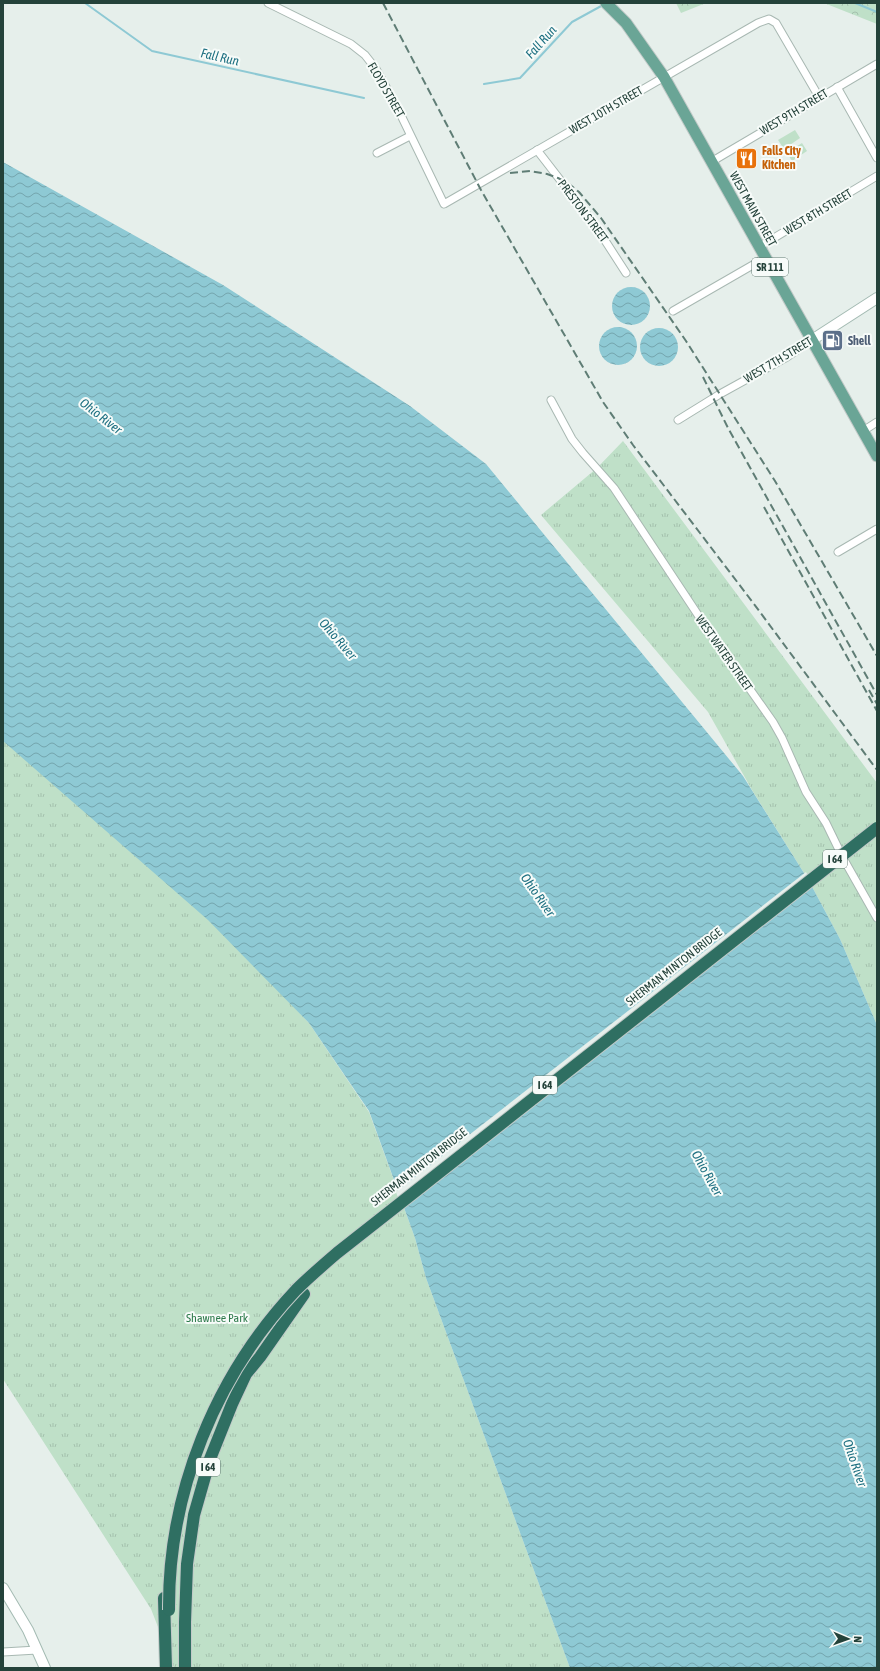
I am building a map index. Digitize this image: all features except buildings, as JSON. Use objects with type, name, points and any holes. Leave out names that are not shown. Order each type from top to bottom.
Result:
[{"type":"highway","name":"SHERMAN MINTON BRIDGE","points":[[166,1610],[164,1590],[171,1533],[179,1494],[192,1452],[227,1377],[250,1341],[298,1283],[334,1251],[400,1198],[877,827]]},
{"type":"highway","name":"SHERMAN MINTON BRIDGE","points":[[185,1666],[187,1564],[194,1515],[210,1459],[246,1374],[260,1357],[293,1307],[320,1274],[354,1238],[403,1196],[877,827]]},
{"type":"highway","name":"I 64","points":[[166,1610],[166,1668]]},
{"type":"highway","points":[[166,1610],[170,1668]]},
{"type":"main road","name":"WEST MAIN STREET","points":[[606,3],[626,23],[664,77],[877,456]]},
{"type":"street","name":"FLOYD STREET","points":[[268,3],[351,44],[365,55],[376,69],[396,105],[444,204]]},
{"type":"street","name":"WEST 10TH STREET","points":[[444,204],[758,23],[769,19],[776,23],[820,97]]},
{"type":"street","name":"WEST 9TH STREET","points":[[711,162],[877,64]]},
{"type":"street","points":[[837,87],[877,158]]},
{"type":"street","points":[[377,153],[410,136]]},
{"type":"street","name":"PRESTON STREET","points":[[536,150],[595,224],[626,273]]},
{"type":"street","name":"WEST 8TH STREET","points":[[759,247],[877,176]]},
{"type":"street","points":[[673,311],[766,258]]},
{"type":"street","name":"WEST 7TH STREET","points":[[678,420],[720,394],[787,357],[877,298]]},
{"type":"street","name":"WEST WATER STREET","points":[[551,400],[572,439],[614,488],[706,627],[773,722],[782,738],[806,792],[826,823],[843,858],[877,918]]},
{"type":"street","points":[[863,431],[877,422]]},
{"type":"street","points":[[838,552],[877,529]]},
{"type":"street","points":[[3,1588],[22,1620],[45,1668]]},
{"type":"street","points":[[3,1652],[37,1650]]},
{"type":"green space","points":[[676,3],[706,3],[681,13]]},
{"type":"green space","points":[[824,3],[877,3],[877,24]]},
{"type":"green space","points":[[795,130],[800,138],[784,149],[778,140]]},
{"type":"green space","points":[[802,143],[807,151],[792,161],[787,153]]},
{"type":"green space","points":[[623,441],[877,783],[877,1025],[840,939],[809,881],[752,790],[708,712],[541,515],[597,468]]},
{"type":"green space","name":"Shawnee Park","points":[[3,717],[101,802],[309,1023],[369,1112],[415,1238],[426,1278],[570,1668],[174,1668],[151,1609],[3,1379]]},
{"type":"water","name":"Ohio River","points":[[3,162],[223,285],[410,406],[486,464],[743,776],[809,881],[840,939],[877,1025],[877,1668],[570,1668],[426,1278],[415,1238],[369,1111],[309,1023],[208,920],[3,741]]},
{"type":"water","points":[[627,287],[635,287],[642,290],[647,295],[650,306],[647,317],[642,322],[635,325],[627,325],[620,322],[615,317],[612,310],[612,302],[615,295],[620,290]]},
{"type":"water","points":[[614,327],[622,327],[629,330],[634,335],[637,346],[634,357],[629,362],[622,365],[614,365],[607,362],[602,357],[599,350],[599,342],[602,335],[607,330]]},
{"type":"water","points":[[655,328],[663,328],[670,331],[675,336],[678,347],[675,358],[670,363],[663,366],[655,366],[648,363],[643,358],[640,351],[640,343],[643,336],[648,331]]},
{"type":"pier","points":[[806,872],[810,880],[401,1206],[396,1192]]},
{"type":"waterway","name":"Fall Run","points":[[85,3],[152,51],[364,98]]},
{"type":"waterway","name":"Fall Run","points":[[855,3],[877,12]]},
{"type":"waterway","name":"Fall Run","points":[[484,84],[520,78],[572,22],[603,5]]},
{"type":"railway","points":[[383,3],[481,190],[603,402],[633,445],[754,604],[877,770]]},
{"type":"railway","points":[[510,173],[530,171],[547,174],[558,178],[568,183],[579,192],[601,218],[686,341],[775,481],[877,656]]},
{"type":"railway","points":[[703,377],[728,428],[877,695]]},
{"type":"railway","points":[[764,507],[877,711]]},
{"type":"railway","points":[[869,690],[877,704]]},
{"type":"place","name":"Falls City Kitchen","points":[[747,158]]},
{"type":"place","name":"Shell","points":[[832,341]]}]
